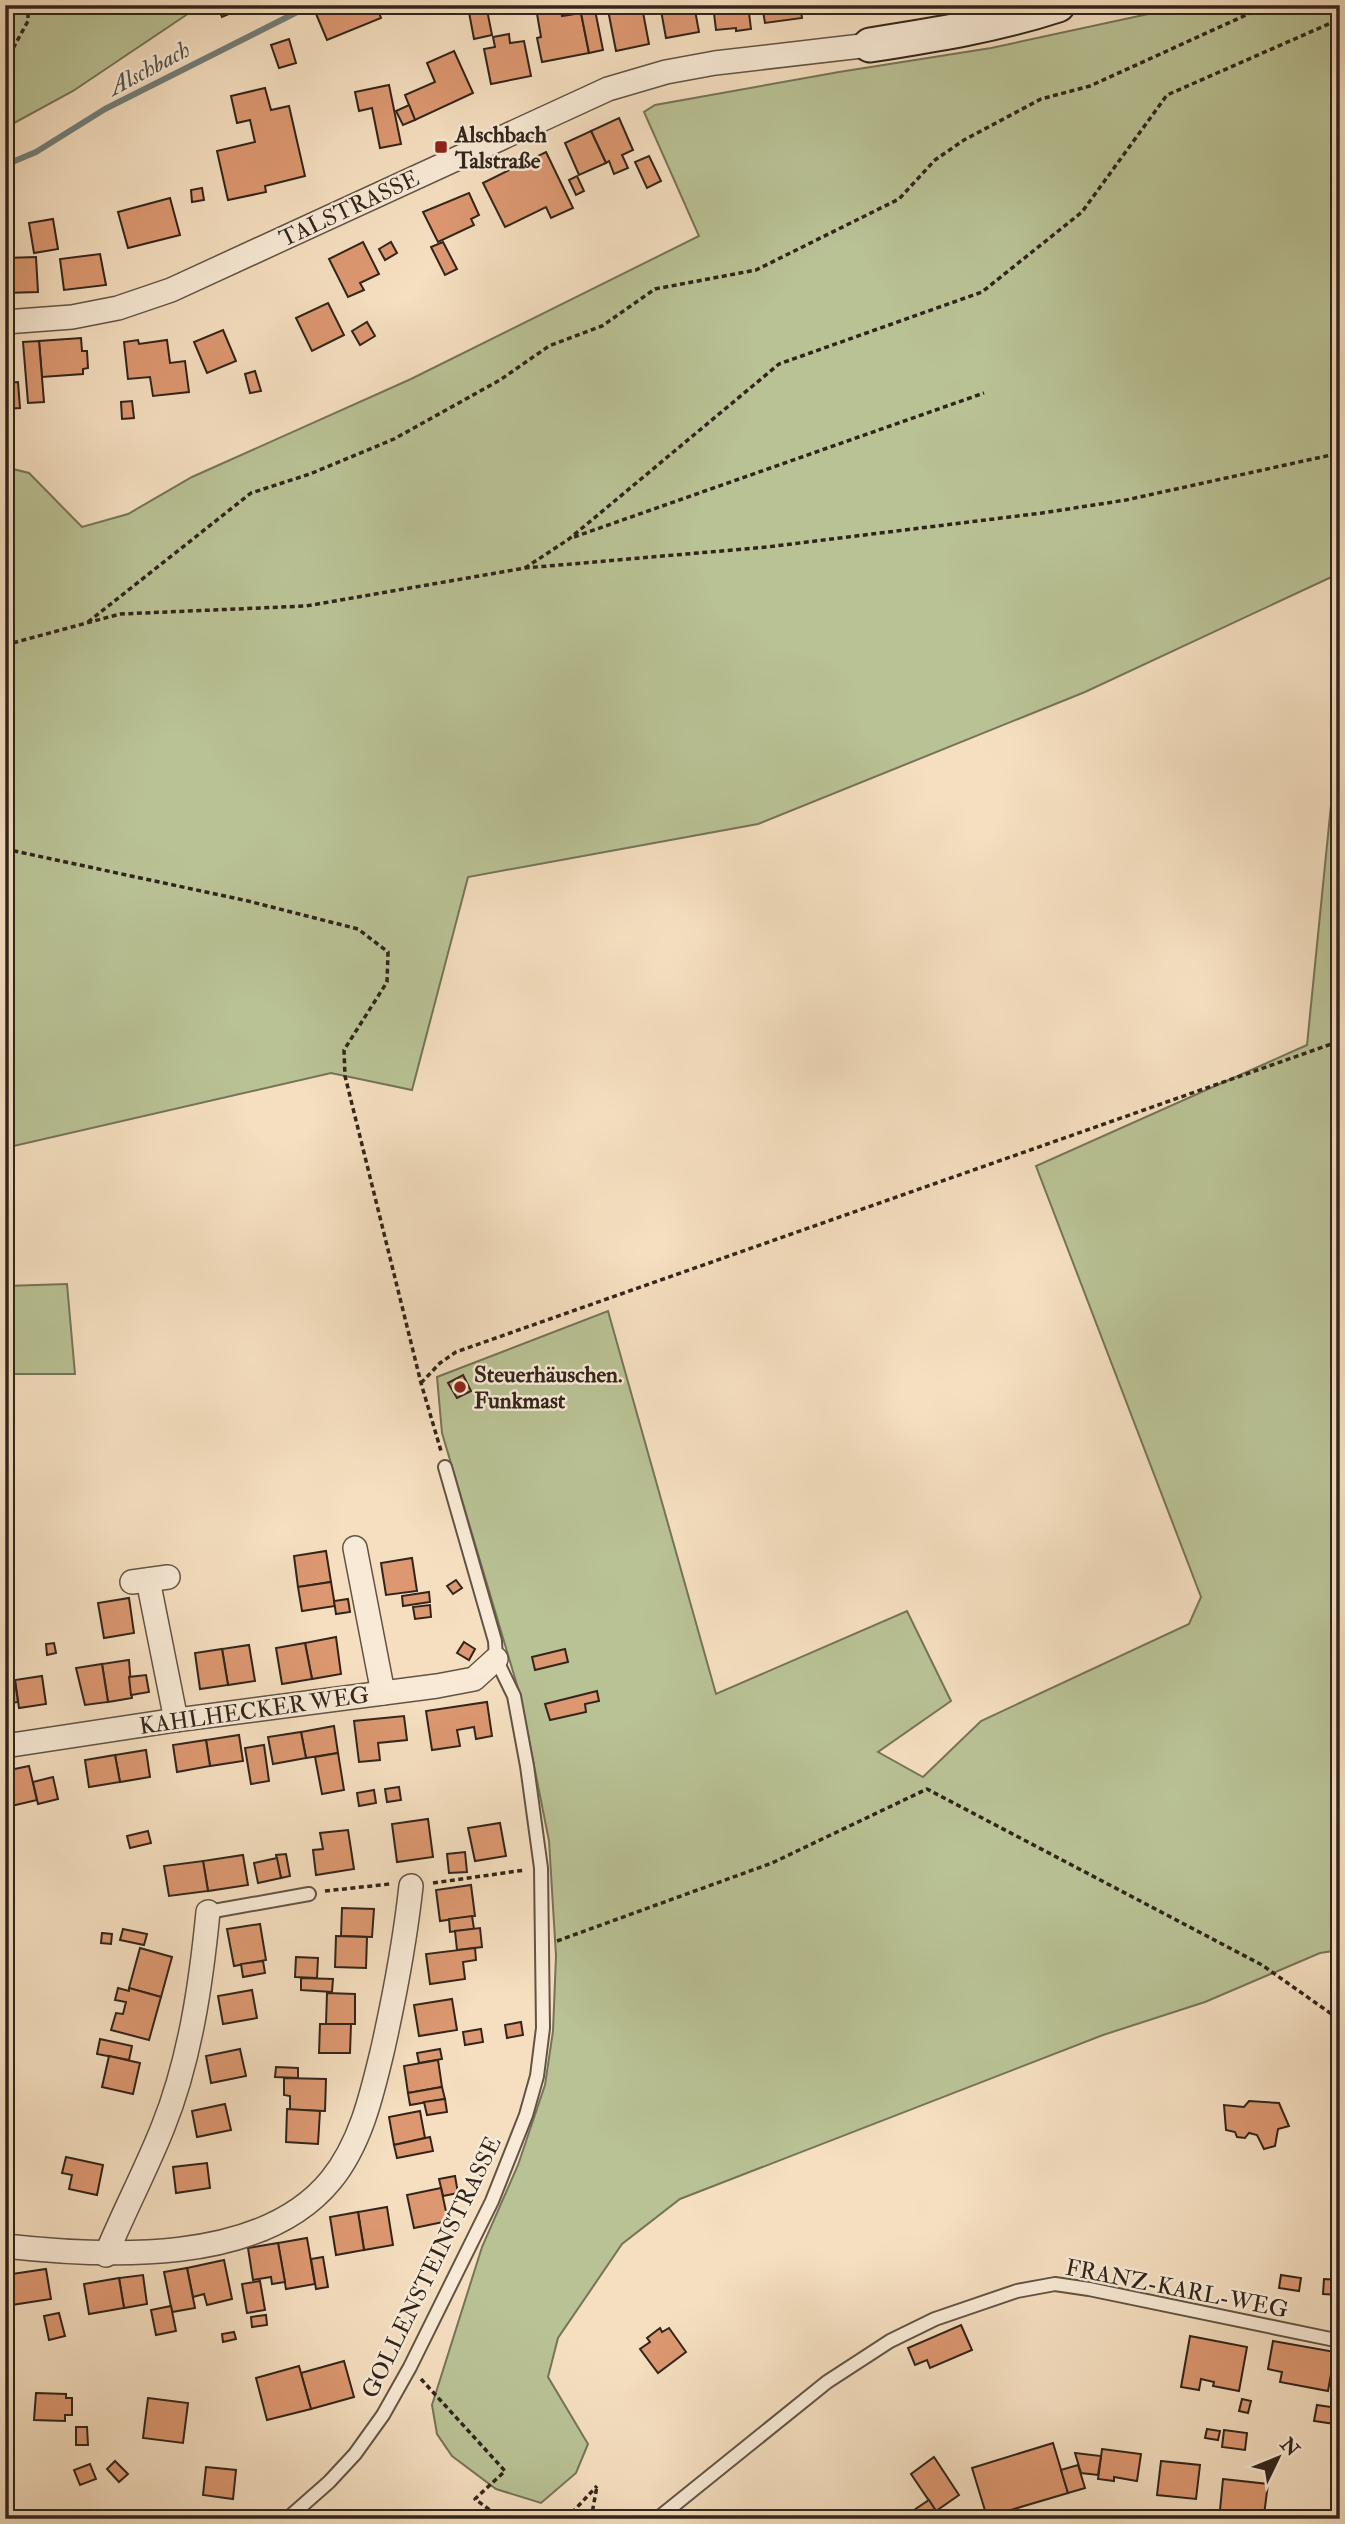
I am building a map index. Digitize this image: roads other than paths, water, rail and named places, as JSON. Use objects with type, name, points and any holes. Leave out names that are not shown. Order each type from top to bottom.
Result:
[{"type":"street","name":"TALSTRASSE","points":[[5,322],[72,317],[118,308],[171,290],[608,89],[666,72],[715,63],[969,29],[1023,17],[1058,5]]},
{"type":"street","points":[[355,1548],[383,1693]]},
{"type":"street","points":[[150,1580],[176,1720]]},
{"type":"street","name":"KAHLHECKER WEG","points":[[5,1746],[474,1679],[496,1659]]},
{"type":"street","points":[[5,2246],[107,2255],[157,2253],[206,2246],[284,2220],[310,2201],[330,2181],[358,2137],[376,2077],[393,2004],[411,1886]]},
{"type":"street","points":[[107,2255],[163,2127],[179,2081],[199,1981],[208,1912]]},
{"type":"lane","name":"GOLLENSTEINSTRASSE","points":[[287,2519],[329,2482],[355,2454],[383,2415],[410,2367],[492,2201],[526,2115],[537,2076],[543,2028],[541,1868],[527,1766],[514,1696],[496,1659],[495,1641],[445,1467]]},
{"type":"lane","points":[[208,1912],[309,1894]]},
{"type":"lane","name":"FRANZ-KARL-WEG","points":[[657,2519],[827,2382],[890,2341],[935,2319],[1017,2291],[1055,2284],[1089,2289],[1340,2341]]},
{"type":"waterway","name":"Alschbach","points":[[5,165],[36,152],[105,109],[311,5]]},
{"type":"place","name":"Alschbach Talstraße","points":[[441,147]]},
{"type":"place","name":"Steuerhäuschen. Funkmast","points":[[460,1387]]}]
